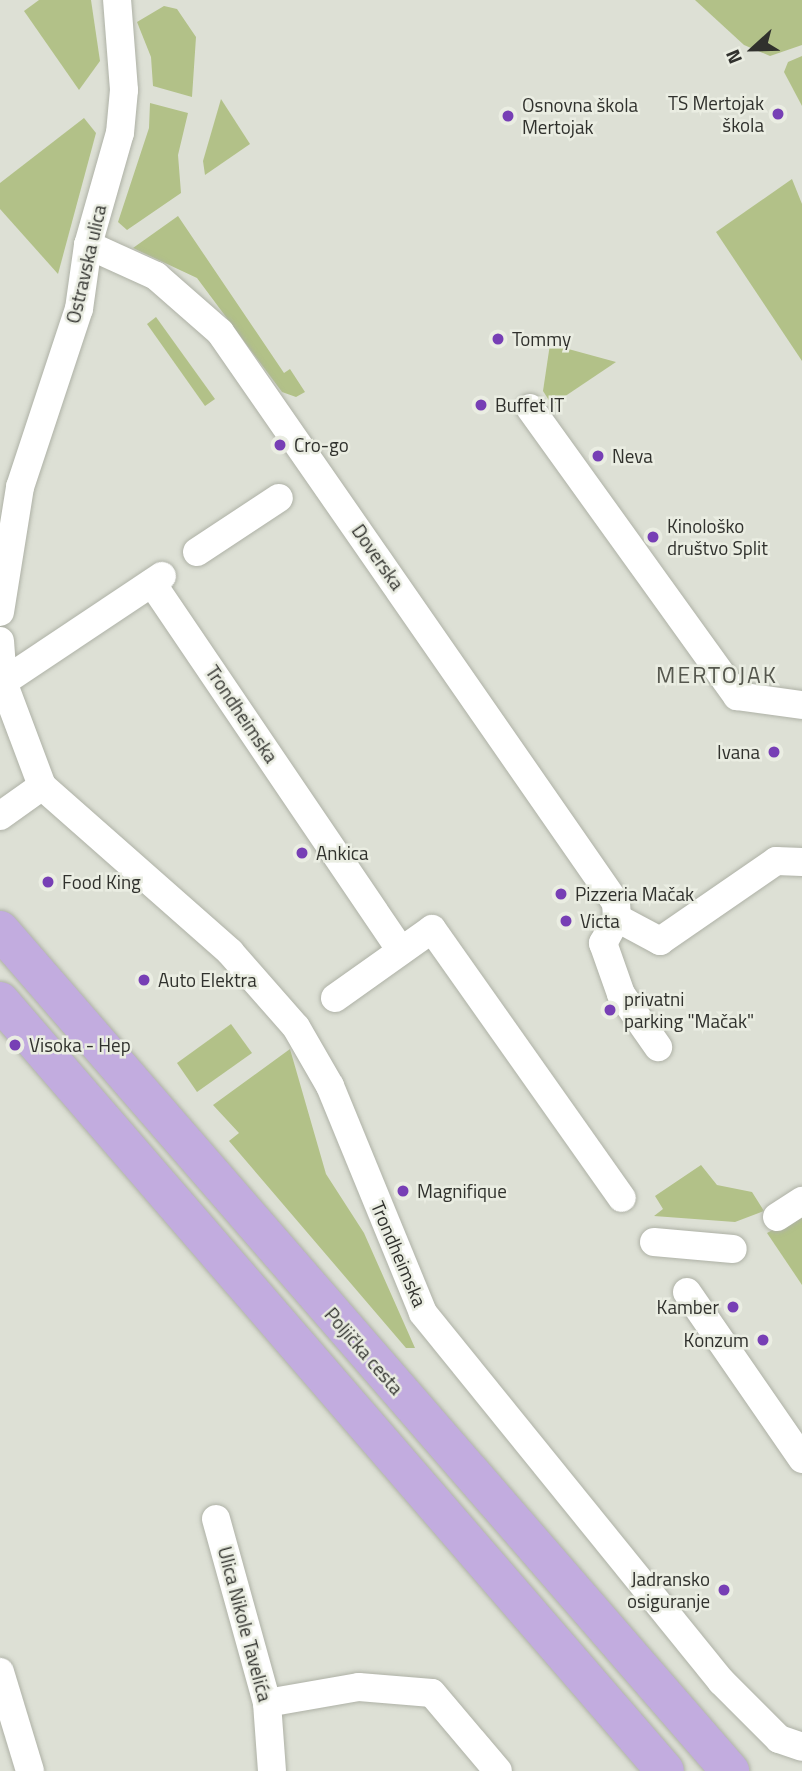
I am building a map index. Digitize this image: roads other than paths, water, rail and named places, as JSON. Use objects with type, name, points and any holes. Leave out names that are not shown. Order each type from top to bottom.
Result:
[{"type":"main road","name":"Poljička cesta","points":[[0,930],[730,1771]]},
{"type":"main road","points":[[0,1001],[665,1771]]},
{"type":"street","name":"Ostravska ulica","points":[[0,612],[6,522],[79,309],[88,245],[120,133],[124,90],[117,0]]},
{"type":"street","name":"Doverska","points":[[88,245],[156,276],[220,332],[571,835],[615,903],[617,918]]},
{"type":"street","points":[[530,408],[737,696],[802,705]]},
{"type":"street","points":[[198,552],[279,498]]},
{"type":"street","name":"Trondheimska","points":[[3,682],[157,579],[401,951]]},
{"type":"street","points":[[0,641],[3,682],[42,786],[0,816]]},
{"type":"street","name":"Trondheimska","points":[[42,786],[230,952],[296,1027],[330,1086],[423,1313],[721,1681],[779,1739],[802,1747]]},
{"type":"street","points":[[658,1047],[621,994],[603,943],[617,918],[660,941],[776,861],[802,862]]},
{"type":"street","points":[[335,998],[432,929],[622,1198]]},
{"type":"street","points":[[777,1217],[802,1201]]},
{"type":"street","points":[[654,1242],[733,1249]]},
{"type":"street","points":[[687,1292],[798,1445]]},
{"type":"street","name":"Ulica Nikole Tavelića","points":[[216,1519],[267,1703],[272,1771]]},
{"type":"street","points":[[0,1672],[30,1771]]},
{"type":"street","points":[[267,1703],[359,1687],[432,1693],[498,1771]]},
{"type":"place","name":"TS Mertojak škola","points":[[778,114]]},
{"type":"place","name":"Osnovna škola Mertojak","points":[[508,116]]},
{"type":"place","name":"Tommy","points":[[498,339]]},
{"type":"place","name":"Buffet IT","points":[[481,405]]},
{"type":"place","name":"Cro-go","points":[[280,445]]},
{"type":"place","name":"Neva","points":[[598,456]]},
{"type":"place","name":"Kinološko društvo Split","points":[[653,537]]},
{"type":"place","name":"Ivana","points":[[774,752]]},
{"type":"place","name":"Ankica","points":[[302,853]]},
{"type":"place","name":"Food King","points":[[48,882]]},
{"type":"place","name":"Pizzeria Mačak","points":[[561,894]]},
{"type":"place","name":"Victa","points":[[566,921]]},
{"type":"place","name":"Auto Elektra","points":[[144,980]]},
{"type":"place","name":"privatni parking \"Mačak\"","points":[[610,1010]]},
{"type":"place","name":"Visoka - Hep","points":[[15,1045]]},
{"type":"place","name":"Magnifique","points":[[403,1191]]},
{"type":"place","name":"Kamber","points":[[733,1307]]},
{"type":"place","name":"Konzum","points":[[763,1340]]},
{"type":"place","name":"Jadransko osiguranje","points":[[724,1590]]},
{"type":"district","name":"MERTOJAK","points":[[717,675]]}]
